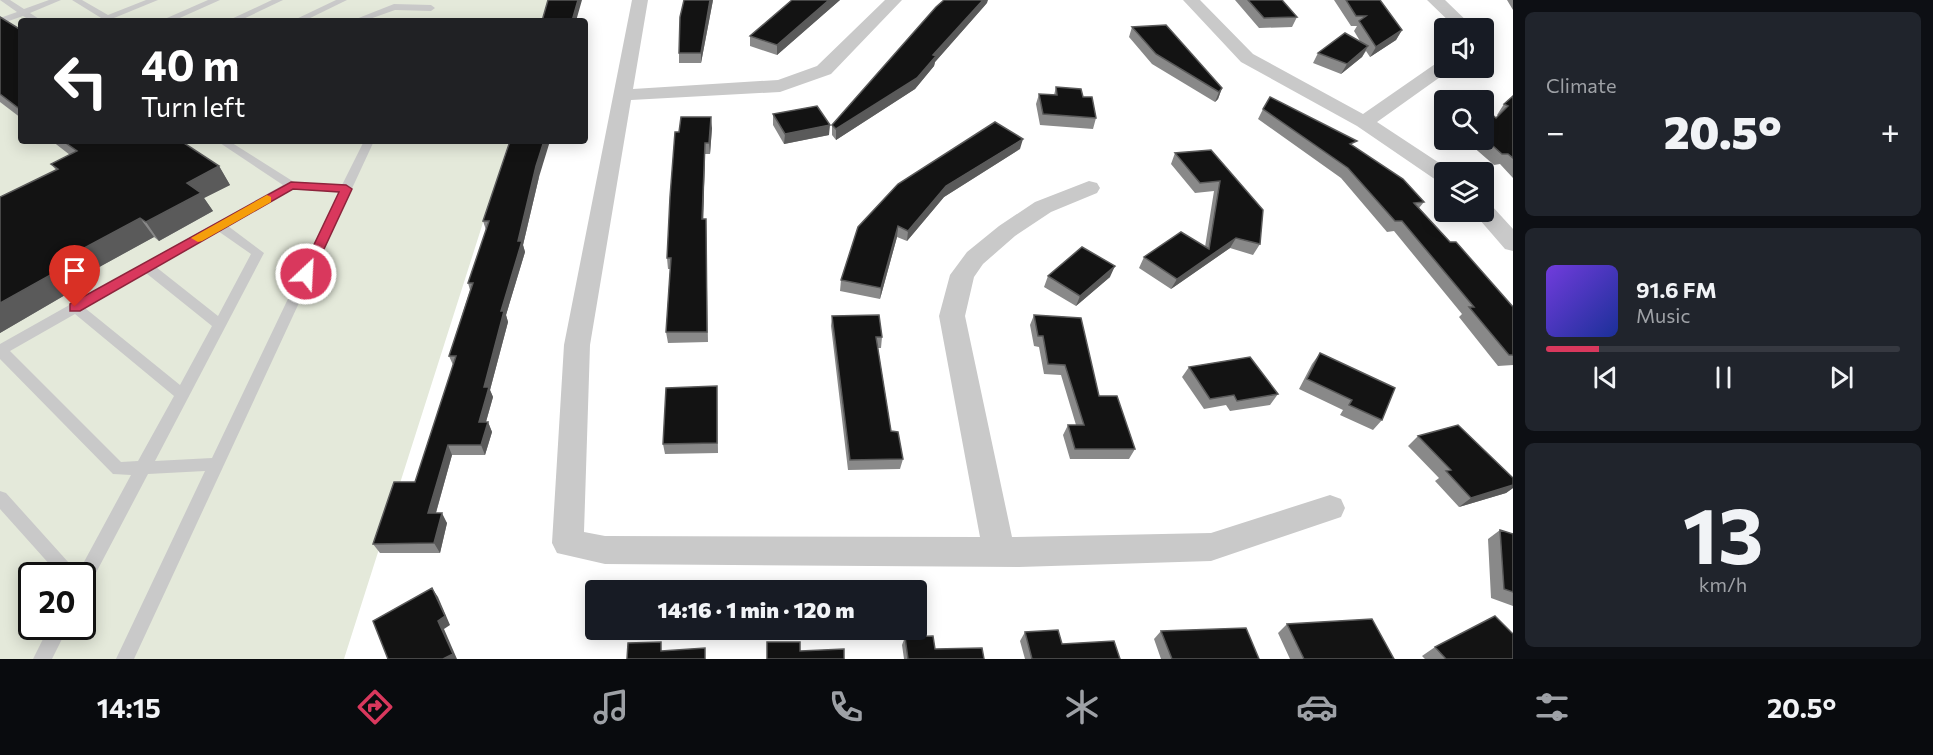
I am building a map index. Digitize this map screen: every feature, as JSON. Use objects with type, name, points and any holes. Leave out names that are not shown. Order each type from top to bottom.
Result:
[{"type":"street","points":[[640,0],[577,345],[568,543],[605,550],[999,552],[1211,547],[1330,508]]},
{"type":"street","points":[[623,95],[780,86],[824,70],[894,0]]},
{"type":"street","points":[[1191,0],[1246,58],[1364,122],[1434,168]]},
{"type":"street","points":[[1435,0],[1454,18]]},
{"type":"street","points":[[1364,122],[1434,73]]},
{"type":"street","points":[[999,552],[952,316],[954,306],[962,275],[975,258],[1007,231],[1043,207],[1089,188]]},
{"type":"street","points":[[1494,222],[1513,243]]},
{"type":"lane","points":[[4,0],[32,18]]},
{"type":"lane","points":[[0,21],[57,0]]},
{"type":"lane","points":[[79,2],[94,0]]},
{"type":"lane","points":[[114,18],[154,0]]},
{"type":"lane","points":[[172,18],[216,0]]},
{"type":"lane","points":[[239,18],[279,0]]},
{"type":"lane","points":[[304,18],[343,0]]},
{"type":"lane","points":[[79,2],[106,18]]},
{"type":"lane","points":[[388,18],[395,4]]},
{"type":"lane","points":[[363,18],[395,4],[433,4],[426,18]]},
{"type":"lane","points":[[227,144],[291,185],[346,189]]},
{"type":"lane","points":[[125,659],[368,144]]},
{"type":"lane","points":[[217,464],[143,470],[118,469],[0,350],[291,185]]},
{"type":"lane","points":[[93,562],[258,253],[219,226]]},
{"type":"lane","points":[[147,267],[220,325]]},
{"type":"lane","points":[[75,307],[183,394]]},
{"type":"lane","points":[[0,498],[58,562]]},
{"type":"lane","points":[[42,659],[52,640]]},
{"type":"shaded area","points":[[0,0],[554,0],[548,18],[18,18],[18,144],[508,144],[344,659],[0,659]]},
{"type":"building","points":[[548,0],[578,0],[573,18],[543,18]]},
{"type":"building","points":[[684,0],[710,0],[701,53],[679,53],[680,17]]},
{"type":"building","points":[[792,0],[829,0],[777,45],[750,36]]},
{"type":"building","points":[[944,0],[983,0],[933,55],[936,56],[917,78],[836,129],[832,125]]},
{"type":"building","points":[[1248,0],[1282,0],[1297,17],[1264,18]]},
{"type":"building","points":[[1346,0],[1380,0],[1402,30],[1376,47],[1359,21],[1366,16],[1356,16]]},
{"type":"building","points":[[0,17],[18,28],[18,108],[0,94]]},
{"type":"building","points":[[1166,25],[1222,88],[1219,92],[1156,54],[1132,27]]},
{"type":"building","points":[[1345,33],[1368,46],[1347,64],[1318,53]]},
{"type":"building","points":[[1056,87],[1081,89],[1083,97],[1092,97],[1096,118],[1043,114],[1039,94],[1057,95]]},
{"type":"building","points":[[1513,96],[1513,158],[1508,154],[1502,154],[1494,147],[1494,116],[1496,118],[1508,106],[1504,104]]},
{"type":"building","points":[[1270,97],[1357,141],[1350,144],[1403,179],[1424,202],[1414,203],[1450,242],[1456,242],[1513,307],[1513,355],[1509,355],[1469,307],[1474,307],[1402,221],[1395,221],[1348,168],[1263,109]]},
{"type":"building","points":[[817,106],[830,125],[785,134],[773,114]]},
{"type":"building","points":[[681,117],[711,117],[709,143],[705,143],[702,219],[706,219],[707,332],[666,332],[671,258],[667,258],[670,197],[675,132],[679,132]]},
{"type":"building","points":[[995,122],[1023,139],[946,186],[908,231],[898,226],[881,288],[841,280],[858,227],[898,184]]},
{"type":"building","points":[[67,144],[186,144],[219,166],[187,183],[201,193],[146,222],[140,218],[75,253],[81,258],[0,303],[0,197],[58,169],[51,164],[77,151]]},
{"type":"building","points":[[509,144],[543,144],[518,241],[522,241],[501,311],[504,311],[484,387],[489,387],[479,422],[488,422],[481,445],[448,445],[428,513],[442,513],[434,543],[373,544],[394,482],[415,482],[456,356],[449,356],[473,283],[468,283],[489,221],[483,221]]},
{"type":"building","points":[[1211,150],[1263,210],[1260,244],[1236,238],[1177,279],[1144,257],[1181,232],[1209,249],[1220,181],[1200,183],[1175,153]]},
{"type":"building","points":[[1082,247],[1115,266],[1080,296],[1048,276]]},
{"type":"building","points":[[879,315],[882,337],[876,337],[891,431],[898,432],[903,459],[850,460],[832,316]]},
{"type":"building","points":[[1034,315],[1081,318],[1099,396],[1117,396],[1135,449],[1075,449],[1068,425],[1084,425],[1065,365],[1048,364],[1043,336],[1038,336]]},
{"type":"building","points":[[1320,353],[1395,388],[1382,420],[1349,405],[1352,400],[1307,379]]},
{"type":"building","points":[[1250,357],[1278,394],[1237,401],[1234,395],[1210,399],[1189,367]]},
{"type":"building","points":[[717,386],[717,443],[663,444],[666,388]]},
{"type":"building","points":[[1458,425],[1513,478],[1513,485],[1471,498],[1446,471],[1451,470],[1418,436]]},
{"type":"building","points":[[1500,530],[1513,534],[1513,592],[1504,589]]},
{"type":"building","points":[[432,588],[445,616],[438,621],[453,654],[443,659],[388,659],[373,621]]},
{"type":"building","points":[[1495,616],[1513,634],[1513,659],[1446,659],[1435,647]]},
{"type":"building","points":[[1372,619],[1394,659],[1304,659],[1287,624]]},
{"type":"building","points":[[1246,628],[1259,659],[1172,659],[1161,631]]},
{"type":"building","points":[[1058,630],[1062,644],[1114,641],[1120,659],[1032,659],[1025,632]]},
{"type":"building","points":[[927,636],[933,636],[935,649],[982,648],[984,659],[908,659],[905,640],[927,640]]},
{"type":"building","points":[[661,642],[661,651],[705,648],[705,659],[627,659],[628,643]]},
{"type":"building","points":[[767,642],[800,642],[800,651],[844,649],[844,659],[767,659]]},
{"type":"slow traffic","points":[[198,238],[267,199]]},
{"type":"route","points":[[75,307],[291,185],[346,189],[306,274]]}]
